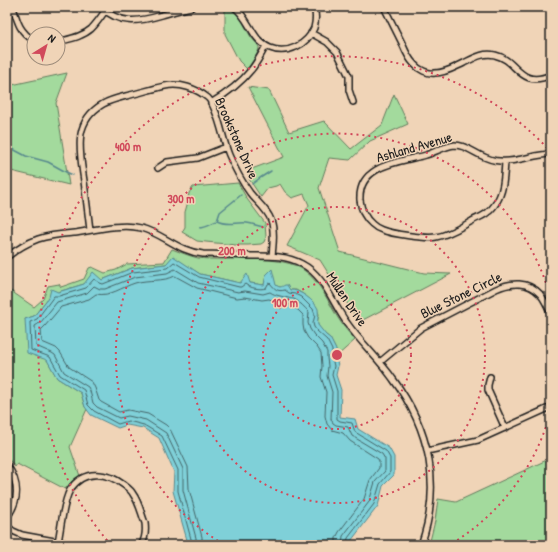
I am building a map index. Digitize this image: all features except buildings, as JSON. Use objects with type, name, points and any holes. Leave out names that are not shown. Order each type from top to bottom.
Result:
[{"type":"street","points":[[13,7],[18,25],[26,34]]},
{"type":"street","points":[[101,7],[115,17],[139,21],[175,9],[192,7]]},
{"type":"street","points":[[234,7],[243,15],[256,37],[266,46],[276,49],[294,48],[303,42],[314,29],[316,14],[314,7]]},
{"type":"street","points":[[384,7],[410,59],[417,67],[427,72],[442,72],[476,57],[489,54],[498,55],[526,77],[541,78],[551,75]]},
{"type":"street","points":[[66,40],[90,30],[105,11]]},
{"type":"street","points":[[311,33],[327,42],[337,52],[349,76],[349,90],[353,102]]},
{"type":"street","points":[[211,103],[246,77],[266,46]]},
{"type":"street","name":"Brookstone Drive","points":[[90,230],[79,144],[82,128],[85,122],[92,112],[102,104],[112,100],[169,85],[181,85],[204,95],[216,112],[226,147],[242,181],[270,217],[273,230],[272,256]]},
{"type":"street","name":"Ashland Avenue","points":[[505,162],[501,193],[492,209],[485,214],[440,236],[426,237],[384,231],[372,224],[365,216],[363,211],[360,198],[361,192],[366,179],[372,173],[385,166],[427,155],[443,148],[454,145],[463,147],[486,158],[505,162],[540,154],[551,154]]},
{"type":"street","points":[[158,168],[167,162],[198,158],[226,147]]},
{"type":"street","name":"Mullen Drive","points":[[7,257],[21,247],[39,239],[90,230],[132,226],[151,232],[191,252],[203,254],[272,256],[297,261],[306,266],[324,285],[346,322],[398,385],[410,404],[419,425],[427,451],[431,478],[431,502],[427,524],[420,545]]},
{"type":"street","name":"Blue Stone Circle","points":[[380,362],[421,328],[506,285],[519,284],[532,288],[541,295],[551,314]]},
{"type":"street","points":[[490,376],[488,390],[505,428]]},
{"type":"street","points":[[427,451],[474,441],[551,407]]},
{"type":"street","points":[[7,464],[14,476],[16,490],[15,503],[7,517]]},
{"type":"street","points":[[58,542],[65,503],[70,491],[75,484],[83,478],[101,475],[117,480],[134,494],[146,527],[145,536],[141,545]]},
{"type":"street","points":[[7,526],[22,535],[76,545]]},
{"type":"green space","points":[[225,7],[235,11],[259,47],[247,69],[239,61],[225,34]]},
{"type":"green space","points":[[67,73],[56,103],[69,185],[7,170],[7,86]]},
{"type":"green space","points":[[248,87],[269,90],[289,132],[324,121],[351,149],[382,125],[394,94],[408,124],[370,141],[350,160],[329,158],[319,188],[340,252],[424,273],[451,274],[359,322],[320,260],[287,246],[309,205],[304,194],[292,198],[285,192],[280,184],[268,188],[261,197],[249,179],[249,170],[284,157]]},
{"type":"green space","points":[[238,183],[247,199],[265,223],[266,237],[264,242],[261,244],[236,245],[197,241],[182,232],[185,227],[185,212],[189,193],[193,187]]},
{"type":"green space","points":[[172,249],[198,258],[269,260],[295,265],[305,271],[316,281],[340,321],[355,340],[336,357],[335,349],[330,338],[320,329],[317,323],[319,314],[314,304],[303,294],[296,290],[290,290],[277,286],[266,275],[264,285],[240,283],[200,274],[173,257],[166,264],[132,268],[102,280],[58,292],[49,297],[34,316],[25,319],[57,378],[81,393],[87,409],[70,447],[80,476],[72,481],[65,489],[17,464],[15,467],[7,457],[7,287],[34,307],[43,299],[48,286],[59,284],[61,287],[84,279],[89,268],[92,267],[105,273],[116,270],[127,264],[164,262]]},
{"type":"green space","points":[[551,458],[551,545],[429,545],[435,521],[438,499],[456,502]]},
{"type":"water","points":[[173,256],[200,274],[240,283],[247,274],[250,283],[264,285],[266,275],[272,269],[276,285],[280,287],[287,285],[290,290],[302,293],[310,299],[318,309],[318,325],[330,338],[336,350],[338,366],[336,375],[341,390],[340,417],[355,419],[358,429],[389,448],[394,457],[394,475],[383,486],[378,506],[351,541],[351,545],[187,545],[187,540],[173,491],[174,472],[159,438],[143,428],[127,425],[118,428],[91,415],[85,407],[81,393],[57,378],[47,360],[27,353],[25,319],[34,316],[49,297],[51,289],[58,292],[84,284],[93,272],[102,280],[132,268],[166,264]]},
{"type":"waterway","points":[[7,146],[26,156],[48,162],[73,175]]},
{"type":"waterway","points":[[252,184],[271,171]]},
{"type":"waterway","points":[[217,221],[220,212],[241,195]]},
{"type":"waterway","points":[[217,221],[228,224],[247,223],[263,227]]},
{"type":"waterway","points":[[200,227],[217,221]]}]
